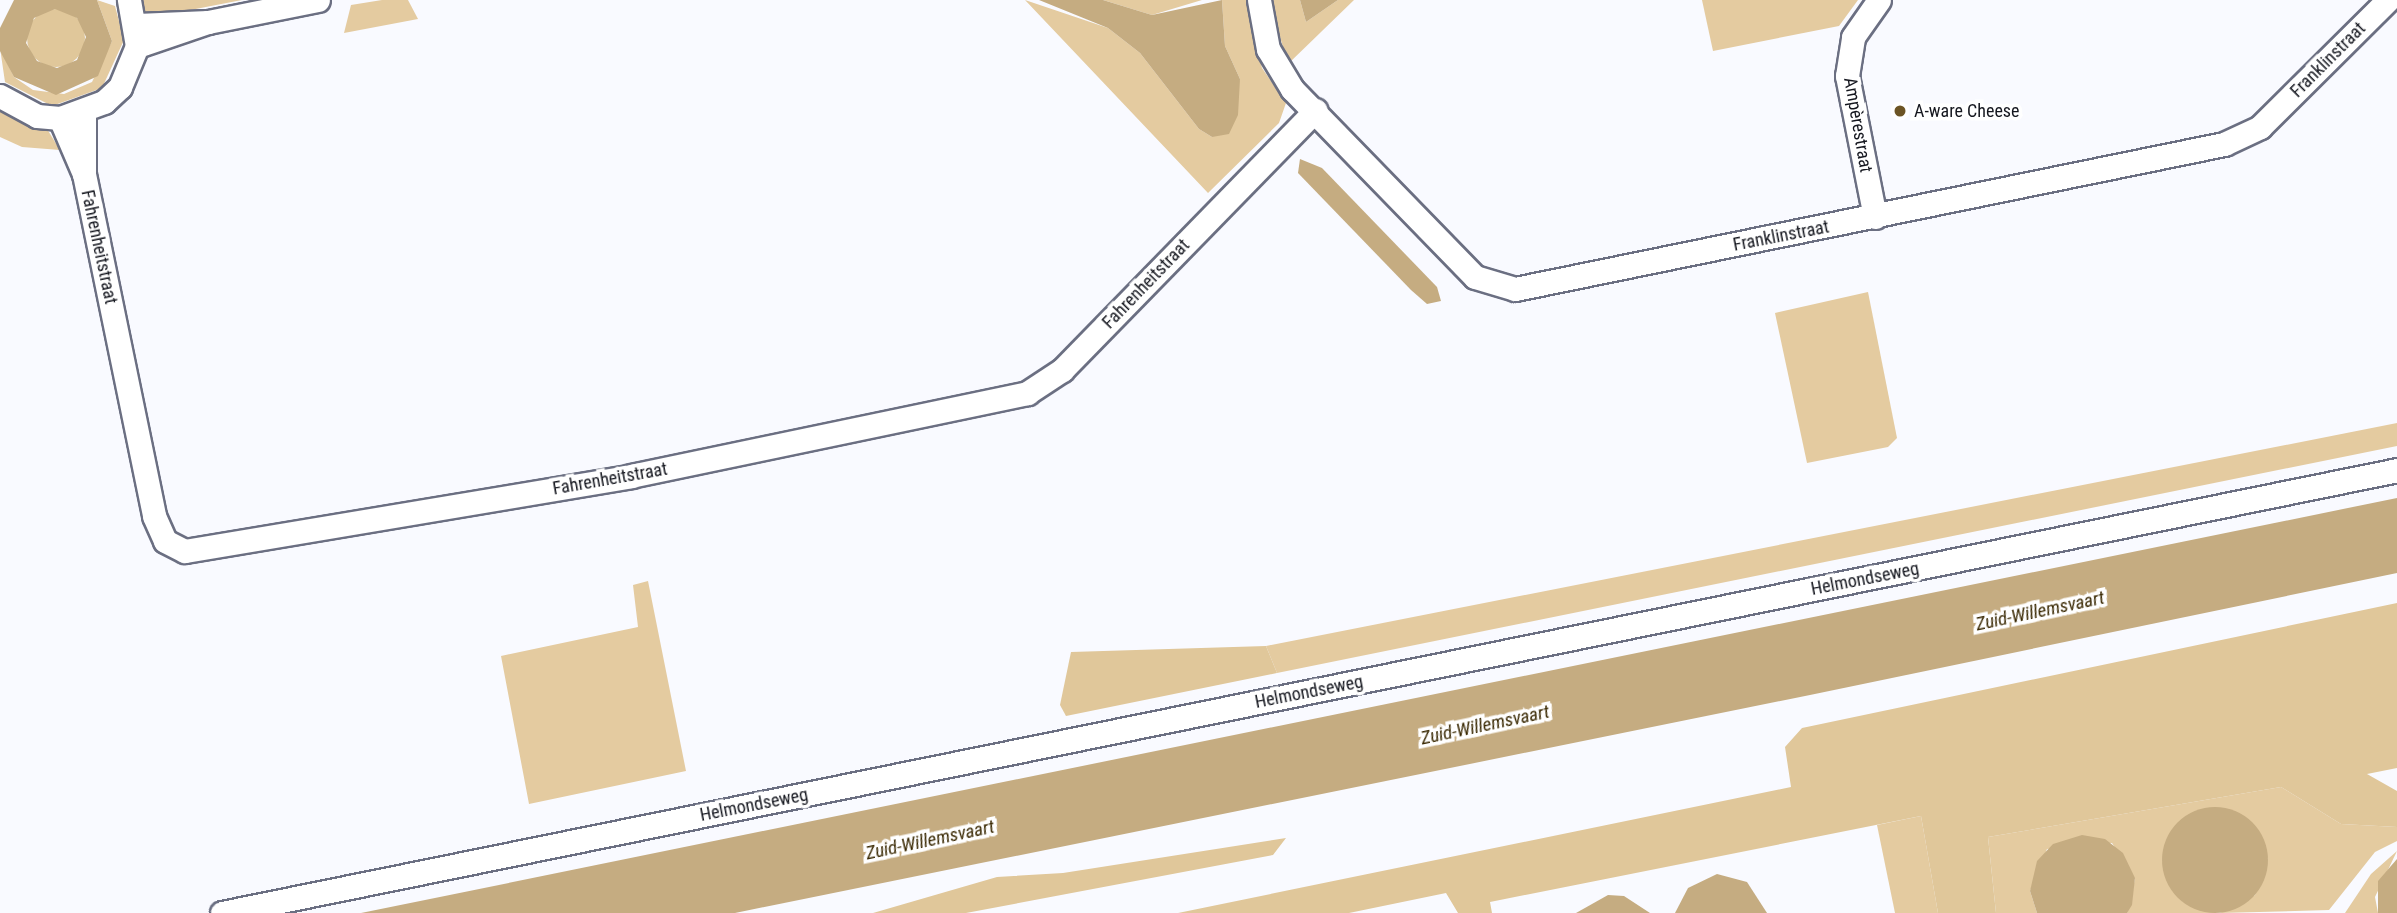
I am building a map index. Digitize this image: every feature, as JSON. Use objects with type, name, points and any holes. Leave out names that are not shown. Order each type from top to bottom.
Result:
[{"type":"street","points":[[0,96],[37,116],[60,118],[84,113],[120,87],[137,35],[129,0]]},
{"type":"street","points":[[137,35],[317,0]]},
{"type":"street","name":"Franklinstraat","points":[[1259,0],[1277,72],[1475,277],[1515,289],[2224,144],[2260,127],[2388,0]]},
{"type":"street","name":"Ampèrestraat","points":[[1875,217],[1847,76],[1853,37],[1879,0]]},
{"type":"street","name":"Fahrenheitstraat","points":[[84,113],[84,174],[154,516],[164,541],[185,551],[631,476],[1027,393],[1062,370],[1316,110]]},
{"type":"street","name":"Fahrenheitstraat","points":[[60,118],[84,174]]},
{"type":"street","name":"Helmondseweg","points":[[222,913],[2397,471]]},
{"type":"shaded area","points":[[97,0],[115,6],[124,40],[102,88],[52,106],[5,82],[0,48],[14,77],[33,90],[64,94],[92,82],[112,41]]},
{"type":"shaded area","points":[[138,0],[242,0],[144,19]]},
{"type":"shaded area","points":[[382,0],[408,0],[418,19],[344,33],[351,5]]},
{"type":"shaded area","points":[[1025,0],[1108,28],[1140,53],[1199,129],[1212,137],[1240,79],[1225,46],[1222,0],[1247,0],[1262,68],[1286,103],[1279,123],[1208,193]]},
{"type":"shaded area","points":[[1103,0],[1202,0],[1152,15]]},
{"type":"shaded area","points":[[1269,0],[1300,0],[1306,22],[1338,0],[1354,0],[1288,64]]},
{"type":"shaded area","points":[[1702,0],[1858,0],[1839,26],[1713,51]]},
{"type":"shaded area","points":[[50,9],[62,9],[77,17],[85,32],[85,44],[77,59],[62,67],[50,67],[35,59],[27,44],[27,32],[35,17]]},
{"type":"shaded area","points":[[0,110],[47,129],[60,150],[22,147],[0,137]]},
{"type":"shaded area","points":[[1868,292],[1897,438],[1888,447],[1807,463],[1775,313]]},
{"type":"shaded area","points":[[2397,423],[2397,446],[1277,673],[1266,646]]},
{"type":"shaded area","points":[[648,581],[686,771],[529,804],[501,656],[638,627],[633,585]]},
{"type":"shaded area","points":[[2397,603],[2397,768],[2367,774],[2397,791],[2397,827],[2341,824],[2281,787],[1988,837],[1996,913],[1938,913],[1921,816],[1490,902],[1492,913],[1458,913],[1446,893],[1349,913],[1178,913],[1791,787],[1785,747],[1802,728]]},
{"type":"shaded area","points":[[1266,646],[1277,673],[1066,716],[1060,705],[1071,652]]},
{"type":"shaded area","points":[[2281,787],[2341,824],[2397,827],[2397,841],[2375,852],[2329,910],[2220,913],[2255,895],[2268,859],[2230,810],[2215,808],[2179,822],[2162,860],[2182,901],[2216,913],[2127,913],[2135,879],[2112,843],[2047,849],[2030,891],[2037,913],[1996,913],[1988,837]]},
{"type":"shaded area","points":[[1921,816],[1938,913],[1895,913],[1877,825]]},
{"type":"shaded area","points":[[1286,838],[1273,855],[966,913],[873,913],[997,877],[1063,873]]},
{"type":"shaded area","points":[[2397,851],[2375,897],[2378,913],[2345,913],[2371,874]]},
{"type":"water","points":[[14,0],[97,0],[112,41],[98,76],[56,95],[14,77],[0,51],[0,28]],"holes":[[[55,9],[77,18],[86,37],[77,60],[57,68],[37,61],[26,43],[34,18]]]},
{"type":"water","points":[[1039,0],[1103,0],[1152,15],[1222,0],[1225,46],[1240,79],[1238,115],[1229,134],[1212,137],[1199,129],[1140,53],[1108,28]]},
{"type":"water","points":[[1300,0],[1338,0],[1306,22]]},
{"type":"water","points":[[1300,159],[1322,168],[1437,287],[1441,301],[1427,304],[1411,290],[1298,173]]},
{"type":"water","name":"Zuid-Willemsvaart","points":[[2397,498],[2397,573],[1810,695],[735,913],[361,913]]},
{"type":"water","points":[[2215,807],[2235,811],[2252,823],[2264,840],[2268,860],[2264,880],[2252,897],[2235,909],[2215,913],[2195,909],[2178,897],[2166,880],[2162,860],[2166,840],[2178,823],[2195,811]]},
{"type":"water","points":[[2082,835],[2105,839],[2123,853],[2135,878],[2132,905],[2127,913],[2037,913],[2030,891],[2037,861],[2053,844]]},
{"type":"water","points":[[2397,859],[2397,913],[2378,913],[2378,881]]},
{"type":"water","points":[[1717,874],[1747,882],[1767,913],[1675,913],[1688,888]]},
{"type":"water","points":[[1608,895],[1624,896],[1650,913],[1576,913]]},
{"type":"place","name":"A-ware Cheese","points":[[1900,111]]}]
